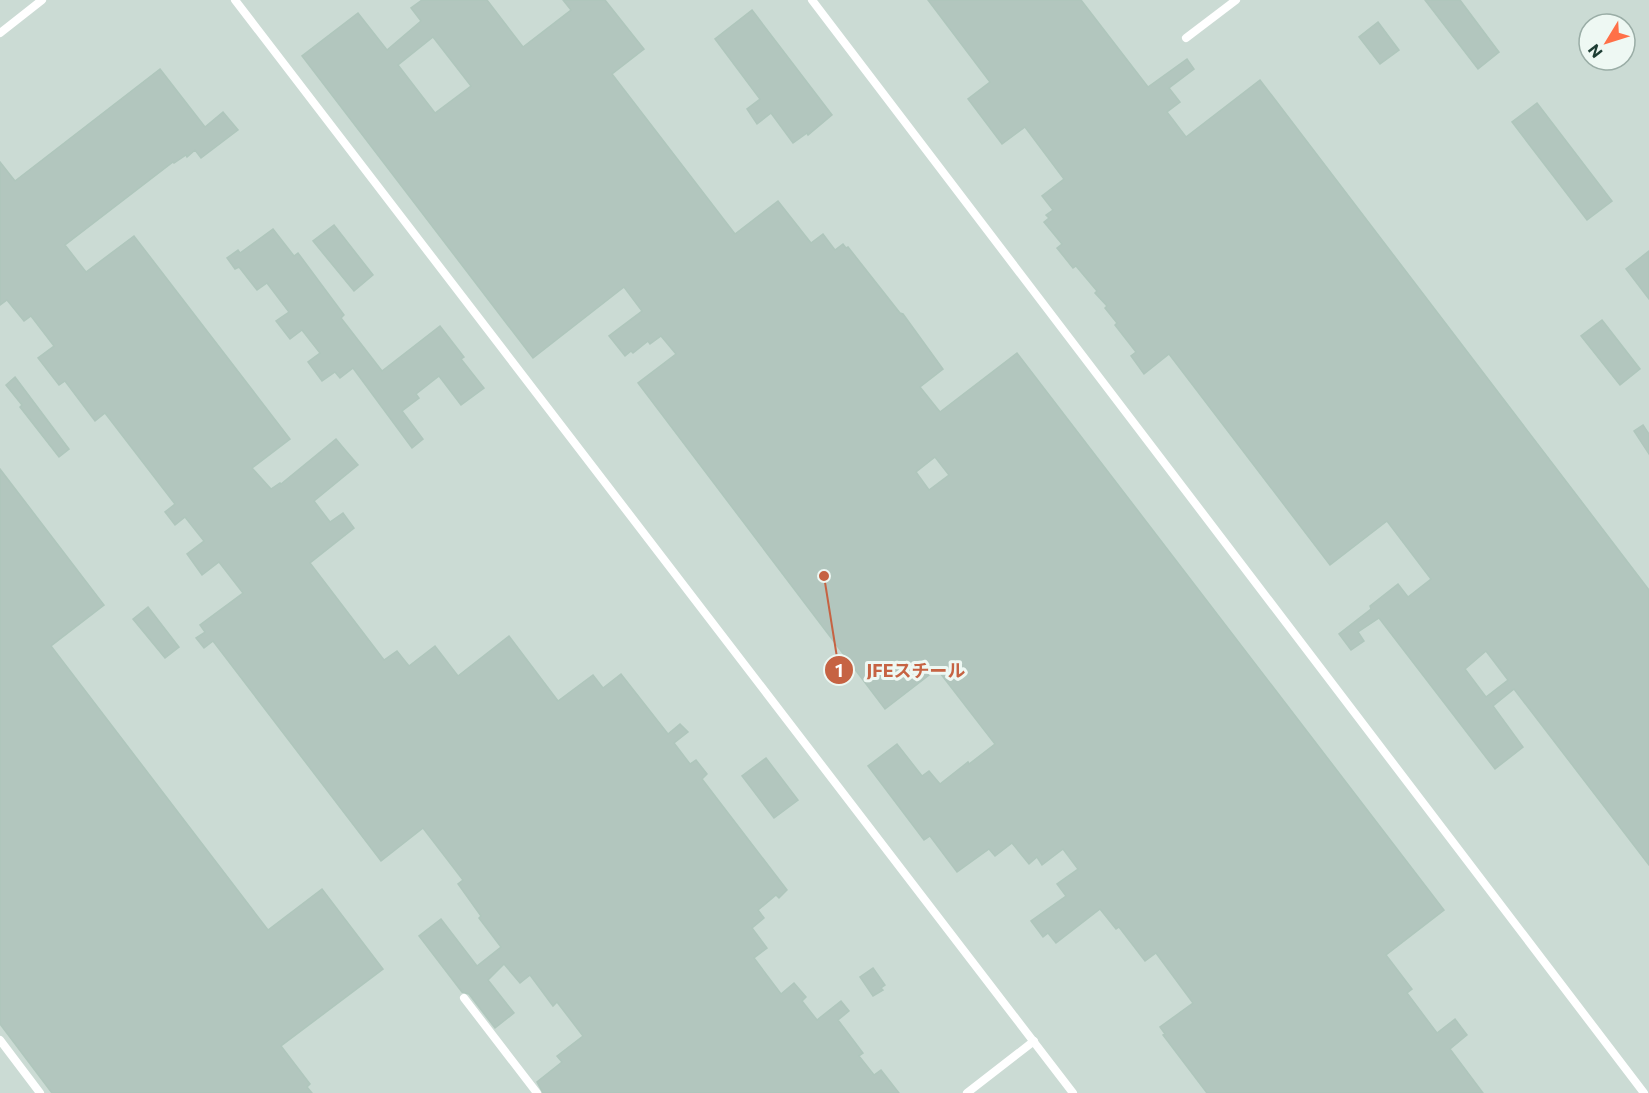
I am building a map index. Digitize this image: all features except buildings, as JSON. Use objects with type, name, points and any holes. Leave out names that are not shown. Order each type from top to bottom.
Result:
[{"type":"lane","points":[[0,33],[42,0]]},
{"type":"lane","points":[[236,0],[1073,1093]]},
{"type":"lane","points":[[812,0],[1644,1093]]},
{"type":"lane","points":[[1186,38],[1236,0]]},
{"type":"lane","points":[[464,998],[537,1093]]},
{"type":"lane","points":[[0,1040],[40,1093]]},
{"type":"lane","points":[[967,1093],[1034,1041]]},
{"type":"shaded area","points":[[0,0],[1649,0],[1649,1093],[0,1093]]},
{"type":"place","name":"JFEスチール","points":[[824,576]]}]
